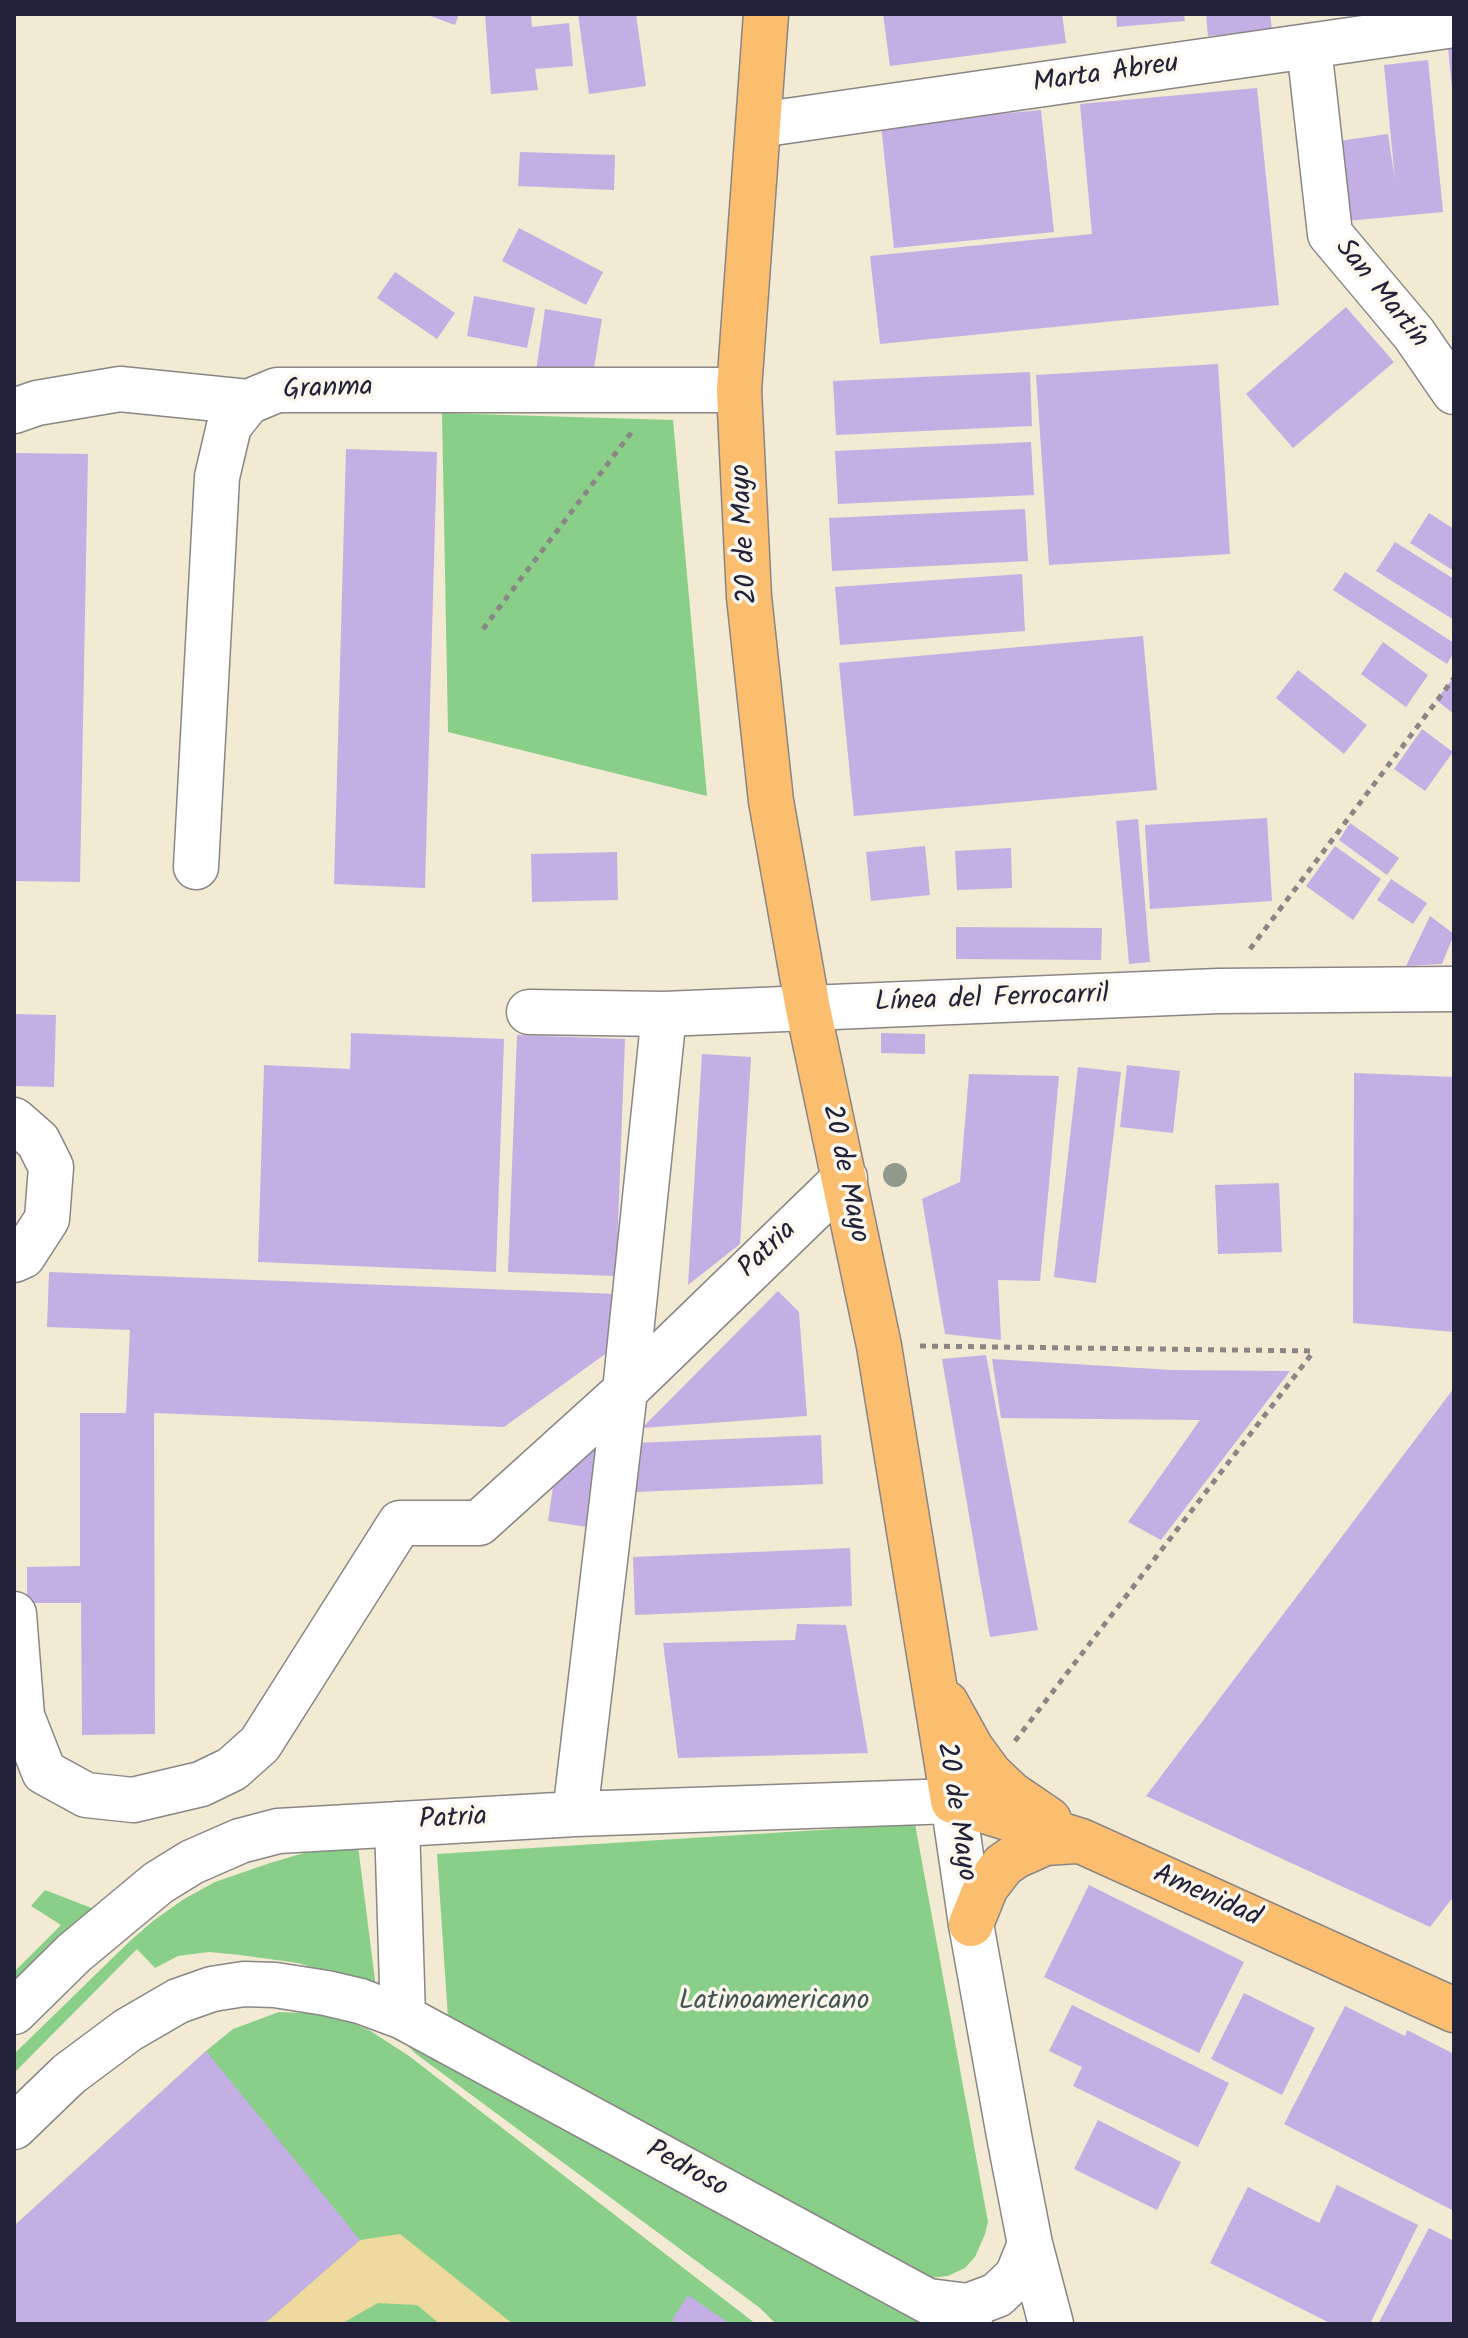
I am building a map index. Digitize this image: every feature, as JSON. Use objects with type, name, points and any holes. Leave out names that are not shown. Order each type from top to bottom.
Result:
[{"type":"main road","name":"20 de Mayo","points":[[766,14],[739,390],[749,597],[771,801],[808,1009],[879,1346],[953,1801]]},
{"type":"main road","points":[[931,1665],[954,1719],[990,1774],[1011,1794],[1081,1841]]},
{"type":"main road","name":"Amenidad","points":[[953,1801],[1081,1841],[1454,2010]]},
{"type":"main road","points":[[971,1924],[978,1902],[994,1875],[1016,1856],[1045,1843],[1081,1841]]},
{"type":"street","name":"Marta Abreu","points":[[759,125],[1454,25]]},
{"type":"street","name":"San Martín","points":[[1309,47],[1330,234],[1414,334],[1454,392]]},
{"type":"street","points":[[14,411],[37,403],[120,389],[248,402]]},
{"type":"street","name":"Granma","points":[[196,867],[217,477],[229,426],[248,402],[277,390],[739,390]]},
{"type":"street","name":"Línea del Ferrocarril","points":[[529,1012],[664,1014],[1218,991],[1454,989]]},
{"type":"street","points":[[575,1814],[625,1391],[664,1014]]},
{"type":"street","points":[[14,1120],[38,1141],[51,1167],[47,1219],[23,1256],[14,1260]]},
{"type":"street","name":"Patria","points":[[29,1774],[86,1795],[133,1800],[201,1784],[232,1769],[260,1744],[400,1523],[479,1523],[625,1391],[845,1178]]},
{"type":"street","points":[[14,1614],[29,1774]]},
{"type":"street","name":"Patria","points":[[14,2012],[74,1953],[158,1883],[192,1862],[240,1841],[278,1831],[575,1814],[953,1801]]},
{"type":"street","name":"20 de Mayo","points":[[953,1801],[971,1924],[1030,2244],[1051,2324]]},
{"type":"street","points":[[14,2127],[69,2074],[128,2030],[178,2001],[212,1989],[244,1984],[288,1987],[360,2001],[403,2017],[397,1824]]},
{"type":"street","name":"Pedroso","points":[[403,2017],[970,2324]]},
{"type":"street","points":[[922,2300],[968,2306],[997,2295],[1017,2276],[1030,2244]]},
{"type":"path","points":[[483,629],[663,390]]},
{"type":"path","points":[[1218,991],[1454,678]]},
{"type":"path","points":[[879,1346],[1314,1351],[990,1774]]},
{"type":"green space","points":[[442,413],[673,420],[707,796],[448,732]]},
{"type":"green space","name":"Latinoamericano","points":[[915,1824],[988,2222],[975,2257],[965,2268],[948,2276],[919,2279],[448,2018],[437,1854]]},
{"type":"green space","points":[[358,1846],[376,1988],[298,1963],[209,1952],[178,1956],[155,1968],[137,1949],[14,2073],[14,2054],[130,1941],[184,1899],[215,1882],[270,1863],[304,1853]]},
{"type":"green space","points":[[45,1890],[102,1912],[14,1996],[14,1972],[61,1925],[31,1906]]},
{"type":"green space","points":[[279,2012],[331,2014],[369,2030],[409,2056],[756,2324],[14,2324],[14,2226],[233,2029]]},
{"type":"green space","points":[[388,2026],[942,2324],[776,2324],[760,2308],[416,2054]]},
{"type":"sand","points":[[400,2234],[513,2324],[440,2324],[417,2305],[378,2303],[341,2324],[264,2324],[360,2240]]},
{"type":"building","points":[[425,14],[459,14],[455,25]]},
{"type":"building","points":[[485,14],[531,14],[532,27],[569,23],[573,66],[535,69],[538,90],[491,94]]},
{"type":"building","points":[[578,14],[636,14],[646,86],[589,94]]},
{"type":"building","points":[[883,14],[1062,14],[1066,43],[890,66]]},
{"type":"building","points":[[1116,14],[1184,14],[1185,21],[1117,27]]},
{"type":"building","points":[[1206,14],[1270,14],[1272,30],[1208,36]]},
{"type":"building","points":[[1454,47],[1454,88],[1452,88],[1448,48]]},
{"type":"building","points":[[1428,60],[1443,212],[1347,221],[1339,141],[1388,134],[1395,180],[1384,65]]},
{"type":"building","points":[[1257,88],[1279,305],[880,344],[870,256],[1092,234],[1080,104]]},
{"type":"building","points":[[1041,110],[1054,232],[894,248],[881,125]]},
{"type":"building","points":[[520,152],[615,155],[614,190],[518,186]]},
{"type":"building","points":[[519,228],[603,272],[586,305],[502,261]]},
{"type":"building","points":[[395,272],[455,313],[437,339],[377,298]]},
{"type":"building","points":[[474,296],[535,308],[527,348],[467,336]]},
{"type":"building","points":[[1346,307],[1394,362],[1293,448],[1246,394]]},
{"type":"building","points":[[545,309],[602,319],[592,380],[536,371]]},
{"type":"building","points":[[1218,364],[1230,554],[1049,565],[1036,375]]},
{"type":"building","points":[[1030,372],[1032,426],[836,435],[833,381]]},
{"type":"building","points":[[1031,442],[1034,495],[838,504],[835,451]]},
{"type":"building","points":[[346,449],[437,452],[425,888],[334,884]]},
{"type":"building","points":[[14,453],[88,454],[80,882],[14,881]]},
{"type":"building","points":[[1025,509],[1028,561],[832,571],[829,518]]},
{"type":"building","points":[[1429,513],[1454,529],[1454,571],[1410,543]]},
{"type":"building","points":[[1395,542],[1454,579],[1454,620],[1376,571]]},
{"type":"building","points":[[1345,572],[1454,643],[1454,652],[1447,664],[1333,590]]},
{"type":"building","points":[[1022,574],[1025,631],[840,645],[835,587]]},
{"type":"building","points":[[1143,636],[1157,790],[854,816],[839,663]]},
{"type":"building","points":[[1383,642],[1428,675],[1406,707],[1361,674]]},
{"type":"building","points":[[1298,670],[1367,725],[1344,754],[1276,698]]},
{"type":"building","points":[[1454,677],[1454,714],[1436,700]]},
{"type":"building","points":[[1422,729],[1453,752],[1425,791],[1394,769]]},
{"type":"building","points":[[1267,818],[1272,901],[1150,909],[1145,825]]},
{"type":"building","points":[[1138,819],[1150,962],[1129,964],[1116,821]]},
{"type":"building","points":[[1350,823],[1399,858],[1387,875],[1339,840]]},
{"type":"building","points":[[925,846],[930,895],[871,901],[866,852]]},
{"type":"building","points":[[1335,846],[1381,879],[1353,920],[1306,886]]},
{"type":"building","points":[[1011,848],[1012,888],[957,890],[955,851]]},
{"type":"building","points":[[617,852],[618,900],[532,902],[531,854]]},
{"type":"building","points":[[1391,879],[1427,903],[1413,924],[1377,900]]},
{"type":"building","points":[[1430,916],[1454,934],[1442,964],[1406,966]]},
{"type":"building","points":[[956,927],[1102,928],[1101,960],[956,959]]},
{"type":"building","points":[[14,1014],[56,1015],[54,1087],[14,1086]]},
{"type":"building","points":[[351,1033],[504,1039],[496,1272],[258,1262],[264,1065],[350,1069]]},
{"type":"building","points":[[881,1033],[925,1034],[925,1054],[881,1053]]},
{"type":"building","points":[[517,1035],[625,1039],[616,1276],[508,1272]]},
{"type":"building","points":[[702,1054],[751,1057],[740,1244],[688,1285]]},
{"type":"building","points":[[1127,1065],[1180,1071],[1173,1133],[1120,1127]]},
{"type":"building","points":[[1078,1067],[1121,1072],[1096,1283],[1054,1277]]},
{"type":"building","points":[[1354,1073],[1454,1077],[1454,1332],[1353,1323]]},
{"type":"building","points":[[969,1074],[1059,1076],[1040,1281],[998,1280],[1001,1340],[945,1334],[922,1199],[960,1182]]},
{"type":"building","points":[[1279,1183],[1282,1252],[1218,1254],[1215,1185]]},
{"type":"building","points":[[49,1272],[617,1294],[615,1347],[504,1427],[154,1413],[155,1734],[82,1735],[81,1603],[27,1603],[27,1567],[80,1566],[80,1413],[126,1413],[130,1330],[47,1327]]},
{"type":"building","points":[[778,1291],[799,1312],[807,1416],[642,1428]]},
{"type":"building","points":[[986,1355],[1038,1630],[990,1637],[942,1359]]},
{"type":"building","points":[[992,1359],[1172,1370],[1290,1371],[1161,1540],[1128,1522],[1200,1420],[1001,1418]]},
{"type":"building","points":[[1454,1388],[1454,1896],[1430,1927],[1146,1796]]},
{"type":"building","points":[[821,1435],[823,1484],[636,1492],[634,1443]]},
{"type":"building","points":[[576,1444],[606,1448],[594,1528],[548,1521],[554,1480]]},
{"type":"building","points":[[850,1548],[852,1606],[635,1615],[633,1557]]},
{"type":"building","points":[[797,1624],[846,1625],[868,1753],[678,1758],[663,1643],[795,1640]]},
{"type":"building","points":[[1089,1885],[1244,1962],[1199,2053],[1044,1977]]},
{"type":"building","points":[[1244,1993],[1315,2028],[1282,2095],[1211,2059]]},
{"type":"building","points":[[1072,2005],[1229,2083],[1198,2147],[1073,2086],[1082,2067],[1049,2051]]},
{"type":"building","points":[[1345,2006],[1405,2036],[1407,2030],[1454,2054],[1454,2211],[1284,2124]]},
{"type":"building","points":[[206,2051],[360,2240],[264,2324],[14,2324],[14,2226]]},
{"type":"building","points":[[1098,2120],[1181,2162],[1157,2210],[1074,2169]]},
{"type":"building","points":[[1337,2185],[1418,2225],[1370,2324],[1332,2324],[1210,2263],[1248,2187],[1319,2223]]},
{"type":"building","points":[[1429,2228],[1454,2241],[1454,2324],[1378,2324]]},
{"type":"building","points":[[688,2295],[730,2324],[678,2324],[672,2320]]}]
